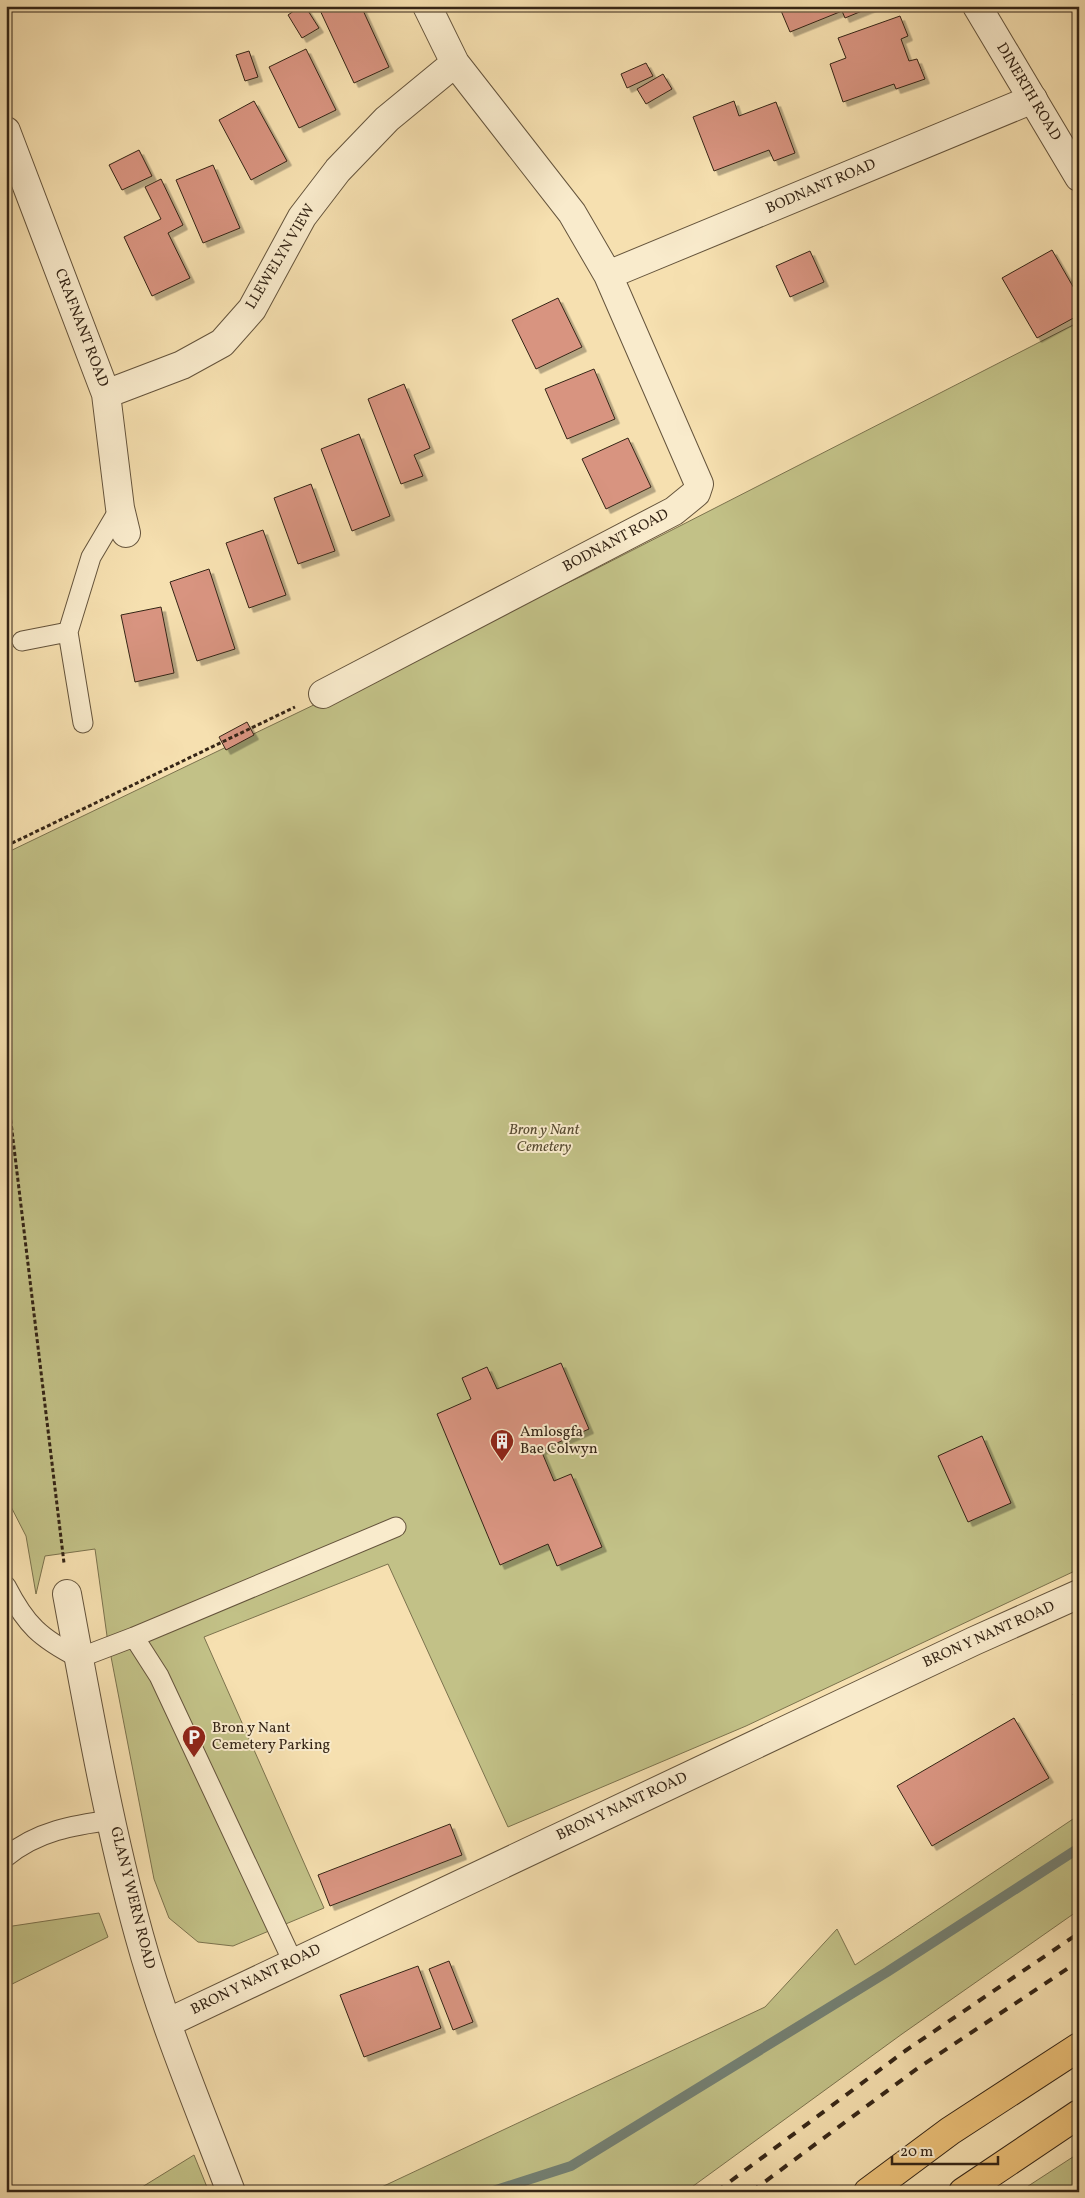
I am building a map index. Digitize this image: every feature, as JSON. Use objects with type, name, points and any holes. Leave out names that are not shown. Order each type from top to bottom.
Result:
[{"type":"highway","points":[[868,2192],[950,2131],[1079,2047]]},
{"type":"highway","points":[[963,2192],[1079,2114]]},
{"type":"street","name":"BODNANT ROAD","points":[[322,694],[674,511],[696,493],[698,484],[608,275],[572,213],[455,64],[427,6]]},
{"type":"street","name":"DINERTH ROAD","points":[[977,6],[1079,178]]},
{"type":"street","name":"LLEWELYN VIEW","points":[[106,394],[182,365],[222,343],[252,309],[302,217],[338,170],[387,119],[455,64]]},
{"type":"street","name":"BODNANT ROAD","points":[[608,275],[1033,99]]},
{"type":"street","name":"CRAFNANT ROAD","points":[[6,131],[106,394],[123,520]]},
{"type":"street","name":"GLAN Y WERN ROAD","points":[[67,1594],[112,1820],[139,1934],[166,2023],[231,2192]]},
{"type":"street","name":"BRON Y NANT ROAD","points":[[166,2023],[974,1641],[1079,1594]]},
{"type":"lane","points":[[83,723],[68,632],[91,558],[123,520]]},
{"type":"lane","points":[[22,640],[68,632]]},
{"type":"lane","points":[[6,1586],[20,1612],[49,1643],[79,1658],[134,1638],[396,1527]]},
{"type":"lane","points":[[134,1638],[159,1676],[293,1962]]},
{"type":"lane","points":[[6,1857],[34,1838],[67,1826],[112,1820]]},
{"type":"path","points":[[6,846],[322,694]]},
{"type":"path","points":[[6,1081],[67,1594]]},
{"type":"green space","name":"Bron y Nant Cemetery","points":[[1079,322],[1079,1569],[746,1726],[508,1827],[388,1564],[204,1637],[324,1908],[233,1946],[198,1942],[169,1918],[154,1879],[107,1636],[95,1549],[45,1556],[36,1594],[26,1536],[6,1497],[6,853],[584,575]]},
{"type":"green space","points":[[1079,1815],[1079,1910],[902,2034],[685,2192],[371,2192],[765,2007],[837,1929],[855,1965]]},
{"type":"green space","points":[[99,1913],[108,1937],[6,1987],[6,1927]]},
{"type":"green space","points":[[1079,2153],[1079,2192],[1019,2192]]},
{"type":"green space","points":[[194,2155],[209,2192],[134,2192]]},
{"type":"building","points":[[301,6],[305,6],[319,28],[302,38],[288,15]]},
{"type":"building","points":[[318,6],[361,6],[389,67],[354,83]]},
{"type":"building","points":[[779,6],[874,6],[845,18],[842,11],[790,32]]},
{"type":"building","points":[[900,16],[908,36],[901,39],[909,61],[917,59],[925,79],[896,89],[894,84],[843,102],[830,64],[846,58],[838,38]]},
{"type":"building","points":[[306,49],[336,110],[299,128],[269,67]]},
{"type":"building","points":[[249,51],[258,77],[245,81],[236,55]]},
{"type":"building","points":[[646,63],[653,76],[627,88],[621,74]]},
{"type":"building","points":[[663,74],[672,89],[646,104],[637,89]]},
{"type":"building","points":[[254,101],[287,161],[251,180],[219,120]]},
{"type":"building","points":[[734,101],[739,116],[776,102],[795,153],[774,161],[769,150],[714,171],[693,117]]},
{"type":"building","points":[[139,150],[152,176],[122,190],[109,165]]},
{"type":"building","points":[[213,165],[240,228],[203,243],[176,180]]},
{"type":"building","points":[[161,179],[183,225],[168,233],[190,278],[152,296],[124,237],[161,219],[145,187]]},
{"type":"building","points":[[1052,250],[1079,297],[1079,315],[1037,338],[1002,278]]},
{"type":"building","points":[[810,251],[824,282],[790,297],[776,266]]},
{"type":"building","points":[[558,298],[582,347],[536,369],[512,320]]},
{"type":"building","points":[[594,369],[615,419],[567,439],[545,389]]},
{"type":"building","points":[[404,384],[430,448],[414,455],[423,476],[401,484],[368,399]]},
{"type":"building","points":[[359,434],[390,516],[352,531],[321,449]]},
{"type":"building","points":[[628,438],[651,487],[606,509],[582,459]]},
{"type":"building","points":[[311,484],[335,551],[298,564],[274,498]]},
{"type":"building","points":[[263,530],[286,595],[249,608],[226,543]]},
{"type":"building","points":[[209,569],[235,649],[197,661],[170,582]]},
{"type":"building","points":[[161,607],[174,673],[135,682],[121,615]]},
{"type":"building","points":[[247,722],[254,735],[226,750],[219,737]]},
{"type":"building","name":"Amlosgfa Bae Colwyn","points":[[561,1363],[589,1429],[541,1450],[554,1481],[571,1474],[602,1547],[557,1566],[548,1544],[500,1565],[437,1414],[471,1399],[462,1378],[487,1367],[497,1389]]},
{"type":"building","points":[[982,1436],[1011,1503],[968,1522],[938,1456]]},
{"type":"building","points":[[1079,1691],[1079,1707],[1073,1694]]},
{"type":"building","points":[[1014,1718],[1049,1778],[932,1846],[897,1786]]},
{"type":"building","points":[[450,1824],[462,1855],[330,1906],[318,1875]]},
{"type":"building","points":[[449,1961],[473,2022],[453,2030],[429,1969]]},
{"type":"building","points":[[418,1966],[441,2028],[364,2057],[340,1995]]},
{"type":"waterway","points":[[490,2192],[571,2166],[887,1972],[1079,1848]]},
{"type":"railway","points":[[716,2192],[905,2051],[1079,1933]]},
{"type":"railway","points":[[751,2192],[918,2068],[1079,1961]]},
{"type":"place","name":"Amlosgfa Bae Colwyn","points":[[502,1462]]},
{"type":"place","name":"Bron y Nant Cemetery Parking","points":[[194,1758]]}]
